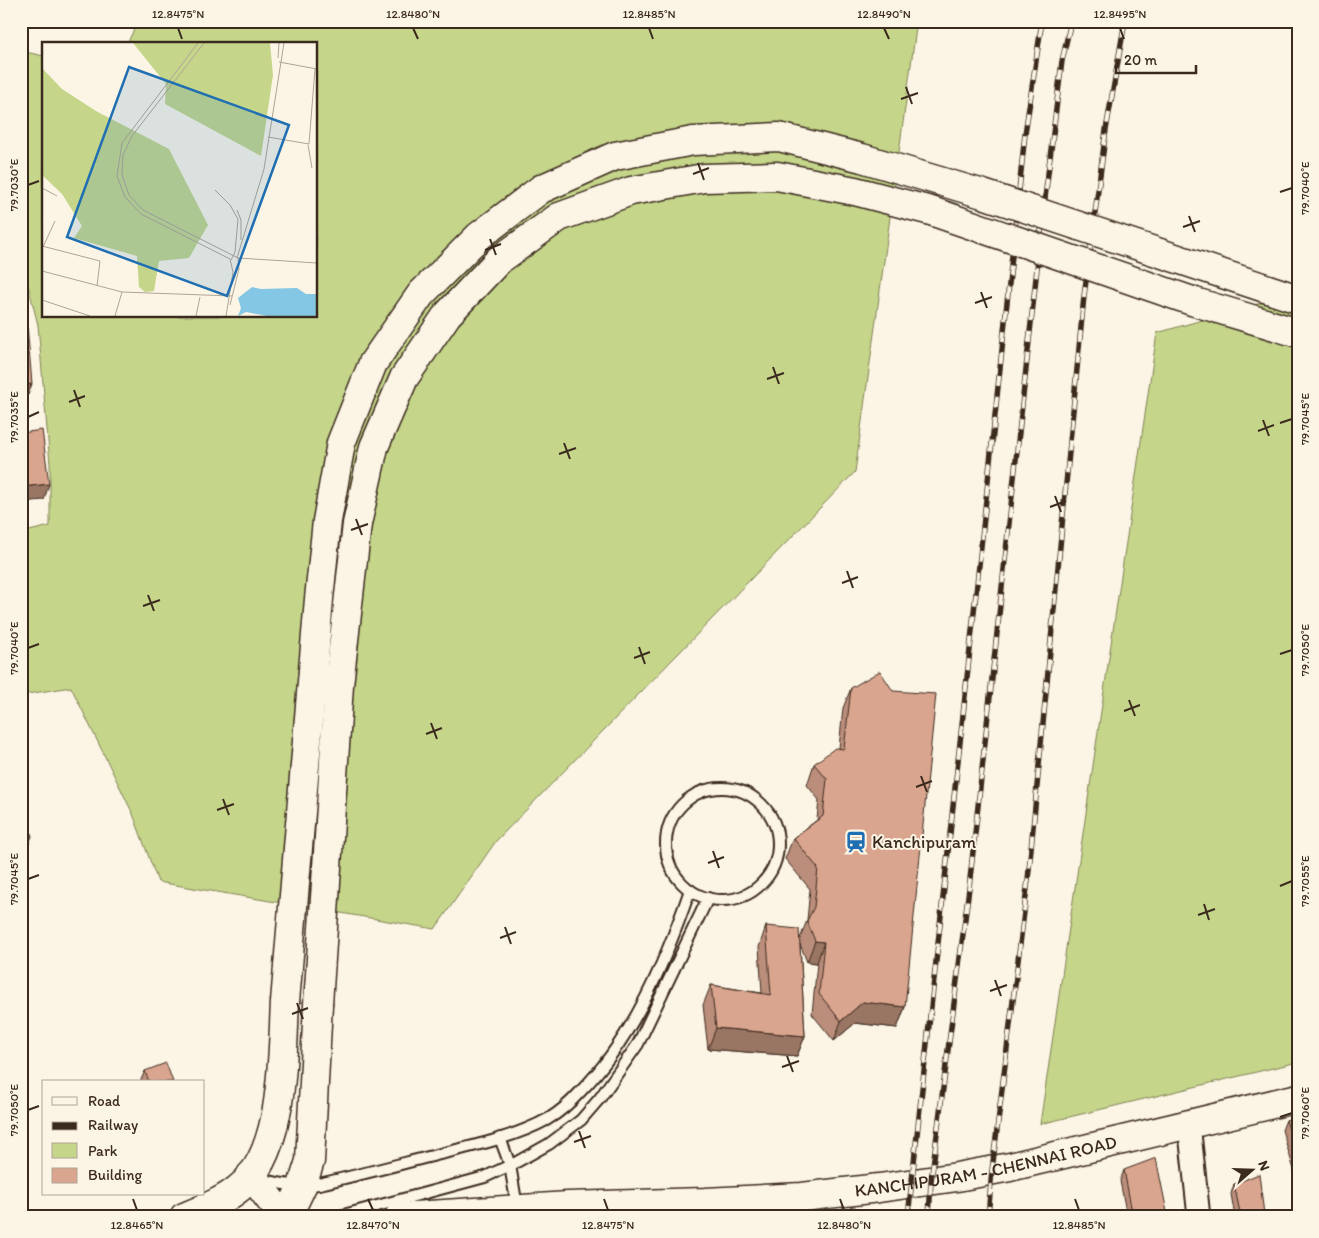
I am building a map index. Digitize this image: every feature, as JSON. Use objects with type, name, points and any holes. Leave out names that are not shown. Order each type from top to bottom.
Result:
[{"type":"main road","points":[[184,1217],[209,1207],[239,1188],[251,1175],[271,1138],[278,1108],[318,608],[327,521],[341,443],[373,363],[421,294],[479,236],[541,190],[615,156],[693,142],[779,137],[862,158],[983,194],[1298,299]]},
{"type":"main road","points":[[251,1175],[287,1217],[302,1186],[310,1160],[318,1004],[339,685],[357,524],[374,447],[404,378],[447,315],[499,260],[559,217],[631,191],[704,178],[777,176],[855,191],[930,211],[1195,302],[1298,333]]},
{"type":"main road","name":"KANCHIPURAM - CHENNAI ROAD","points":[[399,1217],[517,1208],[724,1201],[880,1188],[1010,1167],[1298,1098]]},
{"type":"street","points":[[1189,1124],[1199,1217]]},
{"type":"lane","points":[[719,788],[737,790],[753,798],[767,811],[776,828],[778,847],[774,866],[764,882],[749,894],[731,900],[712,900],[708,898],[694,893],[680,882],[670,866],[666,849],[668,831],[674,814],[686,801],[702,792],[719,788]]},
{"type":"lane","points":[[251,1175],[272,1182],[302,1186],[344,1178],[500,1138],[524,1131],[550,1118],[569,1103],[602,1068],[628,1030],[649,990],[679,922],[690,890]]},
{"type":"lane","points":[[336,1217],[485,1177],[549,1144],[581,1120],[600,1098],[638,1044],[708,898]]},
{"type":"lane","points":[[500,1138],[510,1165],[517,1208]]},
{"type":"green space","points":[[138,21],[917,21],[855,472],[496,841],[435,929],[158,882],[133,814],[71,687],[21,695],[21,533],[50,526],[50,464],[38,325],[21,257],[21,51],[42,56],[42,318],[318,318],[318,42],[128,42]]},
{"type":"green space","points":[[1298,284],[1298,1062],[1040,1124],[1157,333],[1292,294]]},
{"type":"building","points":[[21,249],[26,287],[21,288]]},
{"type":"building","points":[[26,312],[32,384],[21,385],[21,313]]},
{"type":"building","points":[[42,430],[49,484],[21,487],[21,433]]},
{"type":"building","points":[[880,671],[893,691],[936,694],[905,1007],[863,1002],[841,1021],[819,994],[824,942],[815,941],[807,921],[814,907],[818,868],[793,838],[823,816],[827,779],[814,764],[835,748],[844,749],[851,688]]},
{"type":"building","points":[[21,803],[32,836],[21,839]]},
{"type":"building","points":[[766,926],[799,929],[805,1036],[716,1028],[711,985],[771,995]]},
{"type":"building","points":[[166,1063],[172,1080],[148,1080],[145,1071]]},
{"type":"building","points":[[1298,1117],[1298,1159],[1286,1120]]},
{"type":"building","points":[[1156,1158],[1168,1217],[1133,1217],[1124,1170]]},
{"type":"building","points":[[1259,1174],[1264,1214],[1255,1217],[1241,1217],[1234,1184]]},
{"type":"railway","points":[[908,1217],[1025,134],[1042,21]]},
{"type":"railway","points":[[929,1217],[931,1181],[969,888],[1043,214],[1062,61],[1071,21]]},
{"type":"railway","points":[[988,1217],[992,1170],[1028,880],[1084,296],[1106,130],[1125,21]]},
{"type":"place","name":"Kanchipuram","points":[[856,842]]}]
